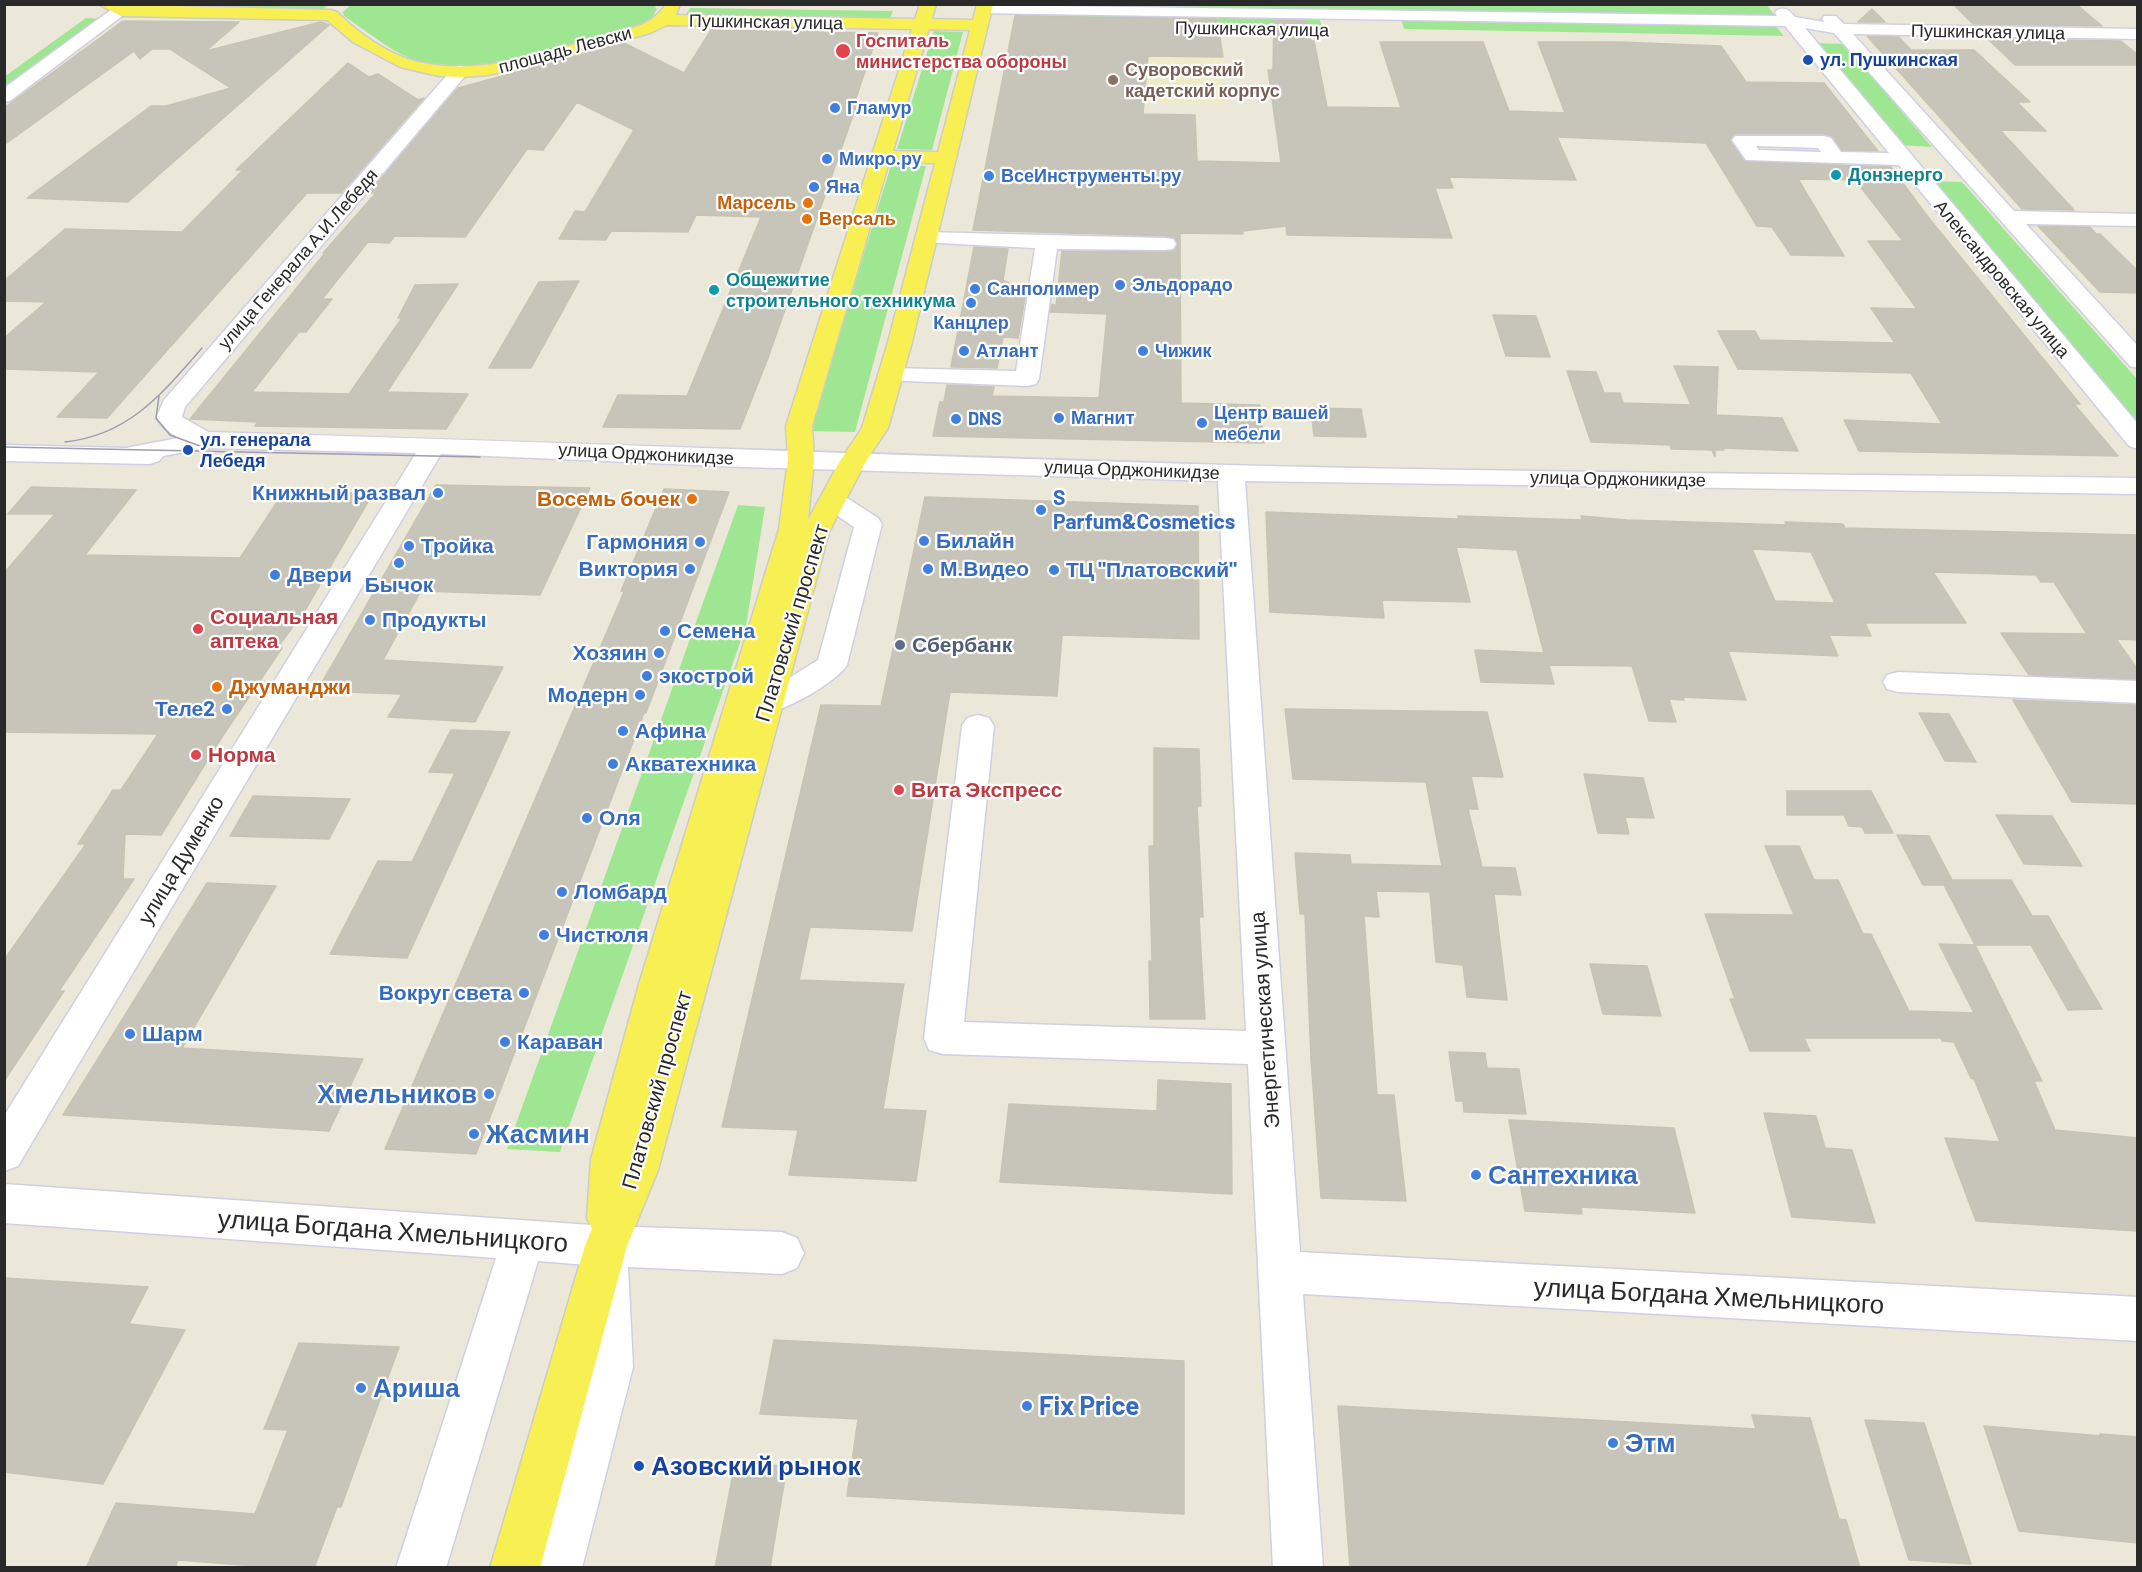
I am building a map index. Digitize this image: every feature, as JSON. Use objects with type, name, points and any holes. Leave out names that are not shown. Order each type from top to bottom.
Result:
[{"type":"main road","points":[[119,7],[336,10]]},
{"type":"main road","name":"площадь Левски","points":[[336,10],[368,43],[399,61],[418,68],[460,71],[491,70],[519,64],[619,36],[669,10]]},
{"type":"main road","name":"Пушкинская улица","points":[[669,10],[983,13]]},
{"type":"main road","name":"Платовский проспект","points":[[606,1246],[612,1159],[665,962],[793,529],[801,460],[799,426],[925,13]]},
{"type":"main road","name":"Платовский проспект","points":[[515,1568],[606,1246],[637,1170],[815,532],[853,461],[875,428],[983,13]]},
{"type":"main road","points":[[882,156],[946,158]]},
{"type":"street","points":[[1818,4],[2138,361]]},
{"type":"street","points":[[4,97],[119,7]]},
{"type":"street","name":"Пушкинская улица","points":[[983,13],[1592,11],[1839,29],[2138,34]]},
{"type":"street","name":"Пушкинская улица","points":[[983,13],[1554,34]]},
{"type":"street","name":"Александровская улица","points":[[1787,26],[1902,159],[2138,441]]},
{"type":"street","name":"улица Генерала А.И.Лебедя","points":[[205,440],[187,433],[175,424],[170,418],[173,405],[460,71]]},
{"type":"street","points":[[1835,157],[1902,159]]},
{"type":"street","points":[[2008,217],[2138,220]]},
{"type":"street","points":[[926,238],[1165,244]]},
{"type":"street","points":[[890,375],[1027,379],[1047,242]]},
{"type":"street","name":"улица Орджоникидзе","points":[[128,455],[205,440],[428,453]]},
{"type":"street","name":"улица Орджоникидзе","points":[[4,453],[128,455],[428,453],[853,461],[1231,473],[2138,486]]},
{"type":"street","name":"улица Думенко","points":[[4,1153],[428,453]]},
{"type":"street","name":"Энергетическая улица","points":[[1231,473],[1298,1568]]},
{"type":"street","points":[[767,702],[792,691],[832,665],[868,524],[832,500]]},
{"type":"street","points":[[1898,682],[2138,692]]},
{"type":"street","points":[[978,726],[943,1038],[1267,1048]]},
{"type":"street","name":"улица Богдана Хмельницкого","points":[[4,1203],[523,1241],[782,1253]]},
{"type":"street","points":[[421,1568],[523,1241]]},
{"type":"street","points":[[557,1568],[610,1367],[606,1246]]},
{"type":"street","name":"улица Богдана Хмельницкого","points":[[1281,1272],[2138,1319]]},
{"type":"shaded area","name":"Суворовский кадетский корпус","points":[[1022,33],[1220,36],[1226,105],[1114,103],[1043,110],[996,110],[1011,38]]},
{"type":"green space","points":[[147,4],[328,5],[321,11],[141,8]]},
{"type":"green space","points":[[352,4],[653,4],[657,9],[652,18],[641,24],[495,65],[458,67],[420,62],[390,48],[344,16],[343,12]]},
{"type":"green space","points":[[1022,4],[1766,4],[1776,17],[1021,6]]},
{"type":"green space","points":[[690,8],[893,11],[889,21],[684,17]]},
{"type":"green space","points":[[1015,13],[1319,17],[1322,28],[1013,23]]},
{"type":"green space","points":[[86,18],[103,19],[5,91],[4,77]]},
{"type":"green space","points":[[1401,19],[1774,24],[1784,36],[1404,29]]},
{"type":"green space","points":[[934,31],[963,32],[932,150],[897,149]]},
{"type":"green space","points":[[1813,43],[1844,44],[1932,147],[1898,145]]},
{"type":"green space","points":[[891,165],[926,166],[855,432],[810,431]]},
{"type":"green space","points":[[1930,181],[1962,182],[2137,379],[2137,424]]},
{"type":"green space","points":[[738,505],[765,507],[746,626],[560,1152],[507,1149]]},
{"type":"building","points":[[1953,4],[2076,4],[2102,26],[1973,24]]},
{"type":"building","points":[[1872,9],[1885,22],[1858,22]]},
{"type":"building","points":[[1015,16],[1217,19],[1223,57],[1148,56],[1143,114],[1195,115],[1197,161],[1281,163],[1268,70],[1273,70],[1274,20],[1307,21],[1311,41],[1314,41],[1327,107],[1401,108],[1380,42],[1483,42],[1509,111],[1565,113],[1538,42],[1721,46],[1746,82],[1824,83],[1878,151],[1842,150],[1833,137],[1824,134],[1735,134],[1730,141],[1744,161],[1891,167],[1928,217],[2080,404],[2074,404],[2118,456],[1859,451],[1844,420],[1942,424],[1911,373],[1738,369],[1718,331],[1755,331],[1760,340],[1895,343],[1871,308],[1917,309],[1868,241],[1903,241],[1855,180],[1798,179],[1844,256],[1791,255],[1772,227],[1757,226],[1706,143],[1557,137],[1576,180],[1449,177],[1453,188],[1435,188],[1452,238],[1287,235],[1286,226],[1243,231],[1243,234],[1180,233],[1181,403],[1260,405],[1264,443],[933,436],[940,402],[944,402],[947,385],[994,387],[992,396],[1099,398],[1107,314],[1050,312],[1052,304],[1056,306],[1062,251],[1165,252],[1173,251],[1178,245],[1175,238],[1165,236],[973,230]]},
{"type":"building","points":[[123,21],[239,22],[206,51],[321,22],[329,25],[128,202],[27,198],[151,106],[166,106],[231,88],[170,49],[152,49],[140,59],[134,51],[4,145],[4,108]]},
{"type":"building","points":[[711,30],[878,33],[855,101],[858,101],[768,358],[740,429],[603,427],[618,395],[687,396],[761,217],[696,215],[688,232],[611,231],[606,240],[559,239],[575,211],[585,212],[634,130],[577,102],[543,150],[527,149],[465,237],[395,236],[389,243],[368,242],[322,299],[332,299],[306,332],[299,332],[252,392],[349,394],[402,318],[398,318],[415,285],[458,284],[387,392],[468,394],[446,429],[255,426],[258,422],[190,419],[325,253],[323,253],[376,193],[369,193],[458,88],[624,43],[684,73]]},
{"type":"building","points":[[1867,36],[1899,37],[1911,50],[1974,50],[2030,102],[2017,102],[2046,131],[2000,130],[2074,210],[2022,209]]},
{"type":"building","points":[[1988,39],[2121,41],[2138,55],[2138,65],[2015,65]]},
{"type":"building","points":[[348,63],[369,77],[378,74],[418,100],[424,98],[341,193],[307,193],[107,418],[57,417],[99,372],[4,369],[4,338],[46,302],[4,301],[4,281],[65,229],[182,232],[243,170],[236,170]]},
{"type":"building","points":[[2038,226],[2090,227],[2138,271],[2138,293],[2100,292]]},
{"type":"building","points":[[974,247],[1008,249],[1003,280],[1026,292],[1018,338],[1003,337],[997,368],[951,367]]},
{"type":"building","points":[[579,281],[531,368],[489,368],[539,282]]},
{"type":"building","points":[[1493,315],[1536,316],[1550,357],[1506,356]]},
{"type":"building","points":[[1674,366],[1718,367],[1716,415],[1782,418],[1798,451],[1723,448],[1724,450],[1715,450],[1715,457],[1712,450],[1671,449],[1670,445],[1591,442],[1567,371],[1596,372],[1604,393],[1620,393],[1623,403],[1691,405]]},
{"type":"building","points":[[1311,408],[1361,409],[1366,437],[1314,436]]},
{"type":"building","points":[[436,485],[590,488],[540,595],[421,591],[383,660],[503,667],[475,722],[388,717],[402,694],[317,691]]},
{"type":"building","points":[[31,487],[136,490],[85,555],[240,558],[283,493],[373,493],[304,612],[277,648],[282,648],[222,737],[161,835],[125,834],[123,879],[134,879],[59,991],[64,991],[4,1081],[4,960],[86,844],[78,844],[113,790],[121,790],[158,734],[4,732],[4,573],[55,514],[8,514]]},
{"type":"building","points":[[664,489],[729,492],[476,1154],[385,1149],[624,592],[621,591]]},
{"type":"building","points":[[925,497],[1198,506],[1199,639],[1062,635],[1057,696],[950,692],[912,931],[810,927],[799,980],[904,984],[883,1109],[926,1111],[916,1181],[789,1175],[798,1130],[722,1127],[821,705],[881,706]]},
{"type":"building","points":[[1266,512],[1459,519],[1458,516],[1582,520],[1581,516],[1627,520],[1787,525],[1785,522],[1843,524],[1845,528],[2138,535],[2138,640],[2116,639],[2138,670],[2138,679],[2029,675],[2001,633],[2087,634],[2054,582],[2041,582],[2036,575],[1933,572],[1966,623],[1865,623],[1871,636],[1829,635],[1838,656],[1728,651],[1746,700],[1683,697],[1684,700],[1669,699],[1676,722],[1649,721],[1632,666],[1549,665],[1554,684],[1481,682],[1475,650],[1544,653],[1517,550],[1456,547],[1470,602],[1382,600],[1384,618],[1270,612]],"holes":[[[1752,549],[1811,552],[1835,603],[1775,601]]]},
{"type":"building","points":[[2013,700],[2138,705],[2138,804],[2072,802]]},
{"type":"building","points":[[1285,709],[1487,712],[1503,777],[1471,776],[1478,809],[1468,809],[1482,867],[1515,868],[1521,895],[1494,894],[1507,1000],[1467,997],[1463,965],[1436,962],[1430,892],[1376,891],[1379,917],[1364,916],[1377,1095],[1394,1095],[1406,1201],[1321,1198],[1311,1059],[1305,914],[1300,914],[1295,853],[1350,855],[1351,864],[1442,866],[1426,782],[1293,779]]},
{"type":"building","points":[[1919,713],[1949,714],[1976,762],[1945,761]]},
{"type":"building","points":[[451,730],[510,732],[407,958],[330,954],[378,861],[412,862],[455,773],[429,772]]},
{"type":"building","points":[[1154,748],[1199,749],[1201,806],[1197,806],[1203,917],[1199,917],[1205,1019],[1150,1019],[1149,961],[1152,961],[1149,846],[1154,846]]},
{"type":"building","points":[[1584,774],[1643,778],[1654,818],[1625,817],[1629,834],[1598,833]]},
{"type":"building","points":[[1787,791],[1871,791],[1893,833],[1865,833],[1862,827],[1849,826],[1844,815],[1787,815]]},
{"type":"building","points":[[253,796],[350,799],[329,839],[230,836]]},
{"type":"building","points":[[1996,815],[2052,816],[2082,866],[2024,864]]},
{"type":"building","points":[[1897,835],[1929,836],[1952,880],[2011,880],[2032,916],[2048,916],[2102,1009],[2068,1010],[2031,945],[1975,945],[1944,885],[1923,885]]},
{"type":"building","points":[[1765,846],[1799,846],[1814,880],[1838,880],[1863,934],[1871,934],[1909,1011],[1974,1013],[1939,944],[1975,945],[2042,1081],[2034,1081],[2055,1130],[2138,1138],[2138,1231],[1976,1221],[1945,1138],[2000,1142],[1974,1079],[1971,1078],[1954,1042],[1942,1041],[1941,1038],[1804,1038],[1810,1051],[1750,1051],[1730,999],[1735,999],[1705,914],[1794,915]]},
{"type":"building","points":[[207,883],[276,886],[182,1048],[363,1059],[329,1131],[63,1115]]},
{"type":"building","points":[[1590,964],[1647,966],[1661,1016],[1603,1014]]},
{"type":"building","points":[[1449,1052],[1485,1053],[1487,1068],[1519,1069],[1526,1114],[1464,1112],[1463,1101],[1456,1101]]},
{"type":"building","points":[[1158,1080],[1231,1084],[1232,1194],[1000,1182],[1009,1104],[1157,1111]]},
{"type":"building","points":[[1764,1113],[1816,1116],[1825,1148],[1852,1150],[1875,1223],[1792,1217]]},
{"type":"building","points":[[1509,1120],[1674,1128],[1695,1213],[1581,1207],[1582,1214],[1525,1211]]},
{"type":"building","points":[[4,1278],[148,1287],[129,1324],[185,1330],[103,1484],[4,1472]]},
{"type":"building","points":[[774,1340],[1184,1361],[1184,1514],[847,1496],[858,1419],[760,1414]]},
{"type":"building","points":[[299,1343],[399,1347],[341,1507],[337,1507],[314,1568],[280,1568],[178,1560],[175,1568],[86,1568],[116,1503],[255,1514],[288,1430],[264,1429]]},
{"type":"building","points":[[1338,1406],[1756,1429],[1752,1415],[1810,1418],[1839,1519],[1846,1520],[1860,1568],[1350,1568]]},
{"type":"building","points":[[1865,1420],[1924,1423],[1971,1564],[1909,1560]]},
{"type":"building","points":[[1984,1426],[2138,1437],[2138,1543],[2019,1531]]},
{"type":"building","points":[[735,1463],[787,1466],[770,1568],[715,1568]]},
{"type":"tram line","points":[[65,442],[88,438],[126,421],[158,396],[202,348]]},
{"type":"tram line","points":[[159,396],[156,418],[170,435],[200,446]]},
{"type":"tram line","points":[[4,447],[480,457]]},
{"type":"place","name":"Госпиталь министерства обороны","points":[[843,51]]},
{"type":"place","name":"ул. Пушкинская","points":[[1808,60]]},
{"type":"place","name":"Суворовский кадетский корпус","points":[[1113,80]]},
{"type":"place","name":"Гламур","points":[[835,108]]},
{"type":"place","name":"Микро.ру","points":[[827,159]]},
{"type":"place","name":"Донэнерго","points":[[1836,175]]},
{"type":"place","name":"ВсеИнструменты.ру","points":[[989,176]]},
{"type":"place","name":"Яна","points":[[814,187]]},
{"type":"place","name":"Марсель","points":[[808,203]]},
{"type":"place","name":"Версаль","points":[[807,219]]},
{"type":"place","name":"Эльдорадо","points":[[1120,285]]},
{"type":"place","name":"Санполимер","points":[[975,289]]},
{"type":"place","name":"Общежитие строительного техникума","points":[[714,290]]},
{"type":"place","name":"Канцлер","points":[[971,303]]},
{"type":"place","name":"Атлант","points":[[964,351]]},
{"type":"place","name":"Чижик","points":[[1143,351]]},
{"type":"place","name":"Магнит","points":[[1059,418]]},
{"type":"place","name":"DNS","points":[[956,419]]},
{"type":"place","name":"Центр вашей мебели","points":[[1202,423]]},
{"type":"place","name":"ул. генерала Лебедя","points":[[188,450]]},
{"type":"place","name":"Книжный развал","points":[[438,493]]},
{"type":"place","name":"Восемь бочек","points":[[692,499]]},
{"type":"place","name":"S Parfum&Cosmetics","points":[[1041,510]]},
{"type":"place","name":"Билайн","points":[[924,541]]},
{"type":"place","name":"Гармония","points":[[700,542]]},
{"type":"place","name":"Тройка","points":[[409,546]]},
{"type":"place","name":"Бычок","points":[[399,563]]},
{"type":"place","name":"Виктория","points":[[690,569]]},
{"type":"place","name":"М.Видео","points":[[928,569]]},
{"type":"place","name":"ТЦ \"Платовский\"","points":[[1054,570]]},
{"type":"place","name":"Двери","points":[[275,575]]},
{"type":"place","name":"Продукты","points":[[370,620]]},
{"type":"place","name":"Социальная аптека","points":[[198,629]]},
{"type":"place","name":"Семена","points":[[665,631]]},
{"type":"place","name":"Сбербанк","points":[[900,645]]},
{"type":"place","name":"Хозяин","points":[[659,653]]},
{"type":"place","name":"экострой","points":[[647,676]]},
{"type":"place","name":"Джуманджи","points":[[217,687]]},
{"type":"place","name":"Модерн","points":[[640,695]]},
{"type":"place","name":"Теле2","points":[[227,709]]},
{"type":"place","name":"Афина","points":[[623,731]]},
{"type":"place","name":"Норма","points":[[196,755]]},
{"type":"place","name":"Акватехника","points":[[613,764]]},
{"type":"place","name":"Вита Экспресс","points":[[899,790]]},
{"type":"place","name":"Оля","points":[[587,818]]},
{"type":"place","name":"Ломбард","points":[[562,892]]},
{"type":"place","name":"Чистюля","points":[[544,935]]},
{"type":"place","name":"Вокруг света","points":[[524,993]]},
{"type":"place","name":"Шарм","points":[[130,1034]]},
{"type":"place","name":"Караван","points":[[505,1042]]},
{"type":"place","name":"Хмельников","points":[[489,1094]]},
{"type":"place","name":"Жасмин","points":[[474,1134]]},
{"type":"place","name":"Сантехника","points":[[1476,1175]]},
{"type":"place","name":"Ариша","points":[[361,1388]]},
{"type":"place","name":"Fix Price","points":[[1027,1406]]},
{"type":"place","name":"Этм","points":[[1613,1443]]},
{"type":"place","name":"Азовский рынок","points":[[639,1466]]}]
